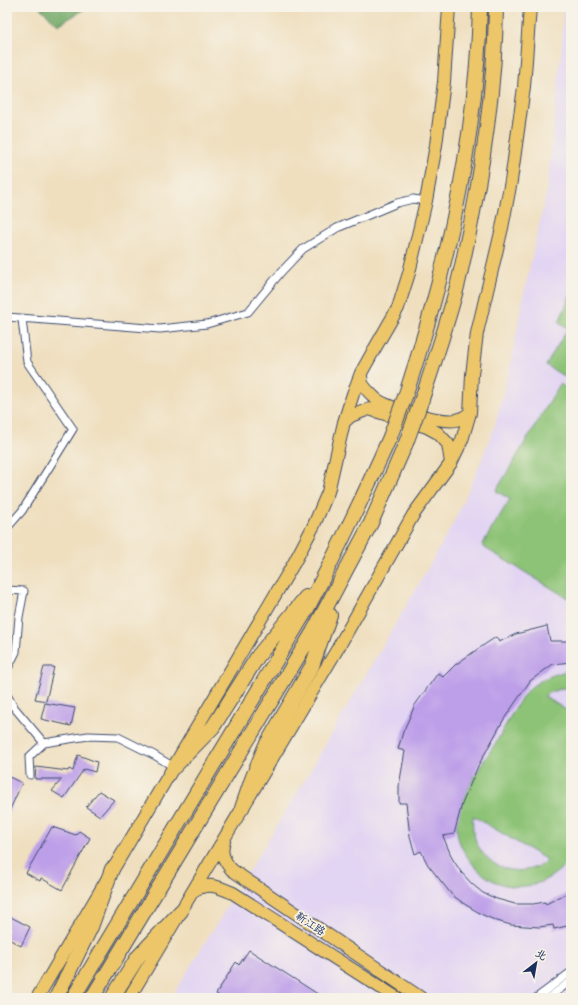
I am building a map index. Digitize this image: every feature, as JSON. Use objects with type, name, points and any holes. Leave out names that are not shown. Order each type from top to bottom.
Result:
[{"type":"highway","points":[[73,998],[284,648],[329,568],[390,437],[406,394],[434,304],[453,227],[473,102],[480,7]]},
{"type":"highway","points":[[92,998],[306,644],[344,576],[371,523],[406,443],[422,399],[457,284],[480,174],[490,100],[496,31],[496,7]]},
{"type":"highway","points":[[174,767],[213,727],[258,656],[329,568]]},
{"type":"highway","points":[[242,808],[265,747],[312,666],[344,576]]},
{"type":"highway","points":[[56,998],[91,927],[112,869]]},
{"type":"highway","points":[[112,998],[138,958],[181,911]]},
{"type":"main road","points":[[37,998],[294,562],[314,524],[328,492],[344,422],[353,394],[361,373],[398,308],[409,273],[426,201],[436,145],[444,82],[449,7]]},
{"type":"main road","points":[[129,998],[338,648],[413,515],[451,463],[462,440],[470,412],[472,375],[477,333],[501,235],[511,180],[524,87],[530,7]]},
{"type":"main road","points":[[361,373],[362,382],[368,390],[377,400],[389,405],[431,419],[447,421],[458,420],[470,412]]},
{"type":"main road","points":[[344,422],[351,416],[369,409],[427,427],[438,434],[448,444],[451,463]]},
{"type":"main road","name":"靳江路","points":[[225,836],[222,848],[223,857],[232,870],[421,998]]},
{"type":"main road","name":"靳江路","points":[[193,891],[209,885],[233,893],[397,998]]},
{"type":"street","points":[[7,317],[160,329],[207,324],[248,312],[282,271],[303,249],[337,228],[397,203],[413,199],[426,201]]},
{"type":"street","points":[[7,528],[22,511],[73,429],[27,362],[22,319]]},
{"type":"street","points":[[7,590],[24,591],[19,618],[16,652],[7,670]]},
{"type":"street","points":[[8,698],[44,743]]},
{"type":"street","points":[[30,775],[29,757],[44,743],[88,736],[118,737],[174,767]]},
{"type":"street","points":[[536,998],[571,972]]},
{"type":"street","points":[[548,998],[571,981]]},
{"type":"shaded area","points":[[563,7],[571,7],[571,998],[171,998],[300,788],[420,582],[454,522],[478,469],[495,425],[511,363],[523,297],[547,190],[562,43]]},
{"type":"green space","points":[[39,7],[85,7],[82,11],[58,25]]},
{"type":"green space","points":[[571,294],[571,381],[546,365],[568,328],[559,322]]},
{"type":"green space","points":[[560,384],[571,391],[571,600],[482,545],[510,499],[496,491]]},
{"type":"green space","points":[[571,671],[571,686],[550,692],[544,696],[571,713],[571,857],[560,869],[548,878],[534,884],[520,886],[506,885],[493,880],[480,872],[466,855],[457,835],[458,815],[466,792],[522,697],[535,684],[545,678]],"holes":[[[473,816],[547,860],[534,868],[520,871],[507,869],[495,864],[485,856],[478,845],[473,831]]]},
{"type":"building","points":[[547,626],[550,641],[571,641],[571,662],[553,664],[530,681],[504,719],[478,766],[462,804],[454,834],[443,836],[452,858],[461,872],[483,893],[515,904],[545,902],[546,904],[571,891],[571,925],[554,929],[553,925],[539,927],[511,925],[497,921],[483,915],[452,895],[428,865],[421,851],[415,854],[410,836],[406,803],[399,803],[399,786],[405,751],[398,749],[403,732],[415,705],[438,673],[443,677],[455,665],[496,637],[499,642],[516,634]]},
{"type":"building","points":[[44,667],[54,667],[46,701],[35,699]]},
{"type":"building","points":[[45,703],[75,708],[71,726],[41,719]]},
{"type":"building","points":[[78,755],[97,762],[95,772],[84,769],[64,798],[52,791],[62,779],[35,779],[36,767],[68,771],[69,769],[73,771]]},
{"type":"building","points":[[7,776],[22,783],[7,816]]},
{"type":"building","points":[[99,791],[114,800],[100,816],[86,807]]},
{"type":"building","points":[[52,827],[76,835],[79,831],[90,838],[62,890],[41,878],[40,881],[26,873]]},
{"type":"building","points":[[7,915],[30,927],[21,946],[7,938]]},
{"type":"building","points":[[249,950],[324,998],[222,998],[216,994],[236,962],[239,965]]}]
